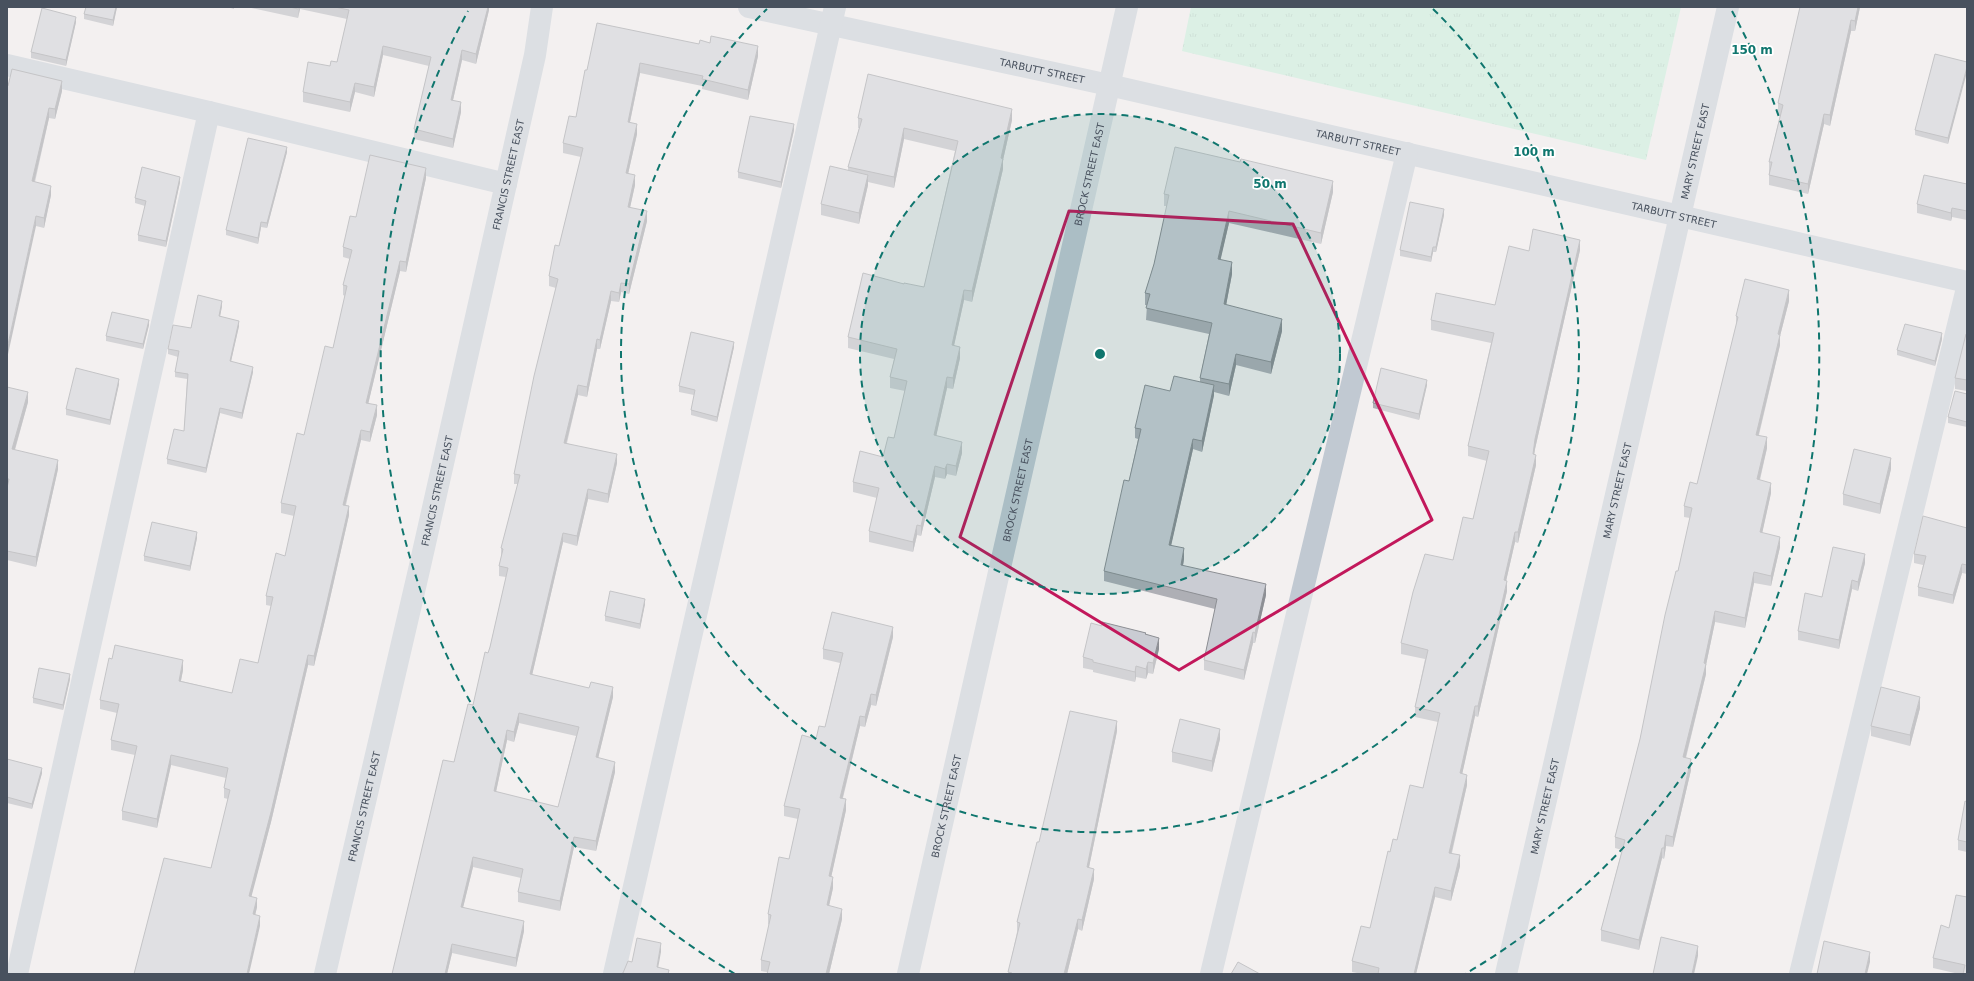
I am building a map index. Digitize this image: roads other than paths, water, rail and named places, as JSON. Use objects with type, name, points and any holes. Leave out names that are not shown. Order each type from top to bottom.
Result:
[{"type":"street","name":"FRANCIS STREET EAST","points":[[325,974],[417,579],[506,184],[533,62],[542,7]]},
{"type":"street","name":"TARBUTT STREET","points":[[749,7],[833,16],[1109,84],[1967,282]]},
{"type":"street","name":"BROCK STREET EAST","points":[[908,974],[1127,7]]},
{"type":"street","name":"MARY STREET EAST","points":[[1506,974],[1679,215],[1728,7]]},
{"type":"street","points":[[614,974],[833,16]]},
{"type":"street","points":[[7,65],[506,184]]},
{"type":"street","points":[[17,974],[209,112]]},
{"type":"street","points":[[1211,974],[1406,152]]},
{"type":"street","points":[[1800,974],[1967,288]]}]
